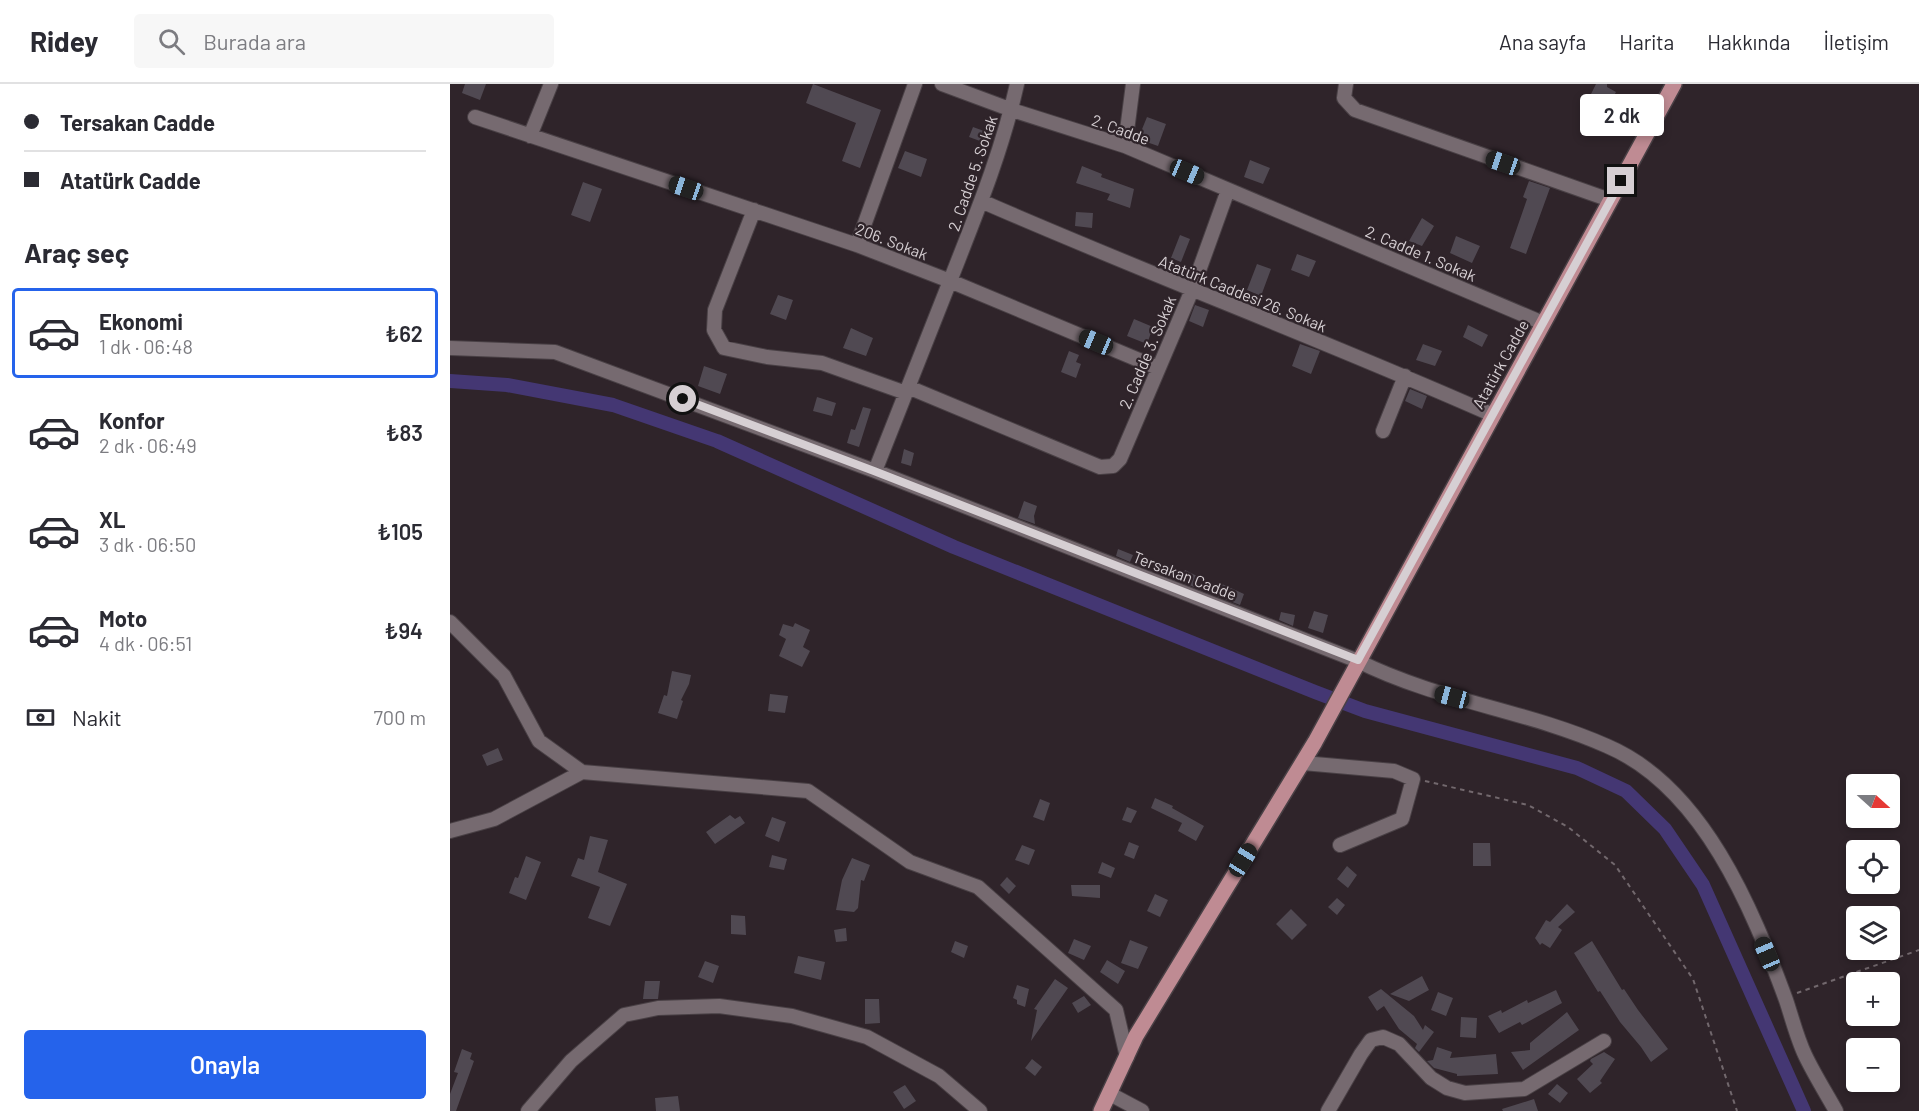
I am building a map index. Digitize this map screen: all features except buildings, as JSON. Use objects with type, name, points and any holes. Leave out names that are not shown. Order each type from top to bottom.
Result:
[{"type":"main road","name":"Atatürk Cadde","points":[[1101,1111],[1136,1036],[1315,742],[1674,84]]},
{"type":"street","points":[[530,136],[551,84]]},
{"type":"street","points":[[857,244],[915,84]]},
{"type":"street","name":"2. Cadde","points":[[942,84],[1012,110],[1125,146],[1286,214]]},
{"type":"street","name":"2. Cadde 5. Sokak","points":[[950,282],[1012,110],[1017,84]]},
{"type":"street","points":[[1125,146],[1133,84]]},
{"type":"street","points":[[1346,84],[1344,98],[1355,110],[1610,200]]},
{"type":"street","name":"206. Sokak","points":[[475,117],[857,244],[1158,368]]},
{"type":"street","name":"2. Cadde 3. Sokak","points":[[907,390],[1100,467],[1113,466],[1120,459],[1192,290],[1228,190]]},
{"type":"street","name":"Atatürk Caddesi 26. Sokak","points":[[981,201],[1099,253],[1405,375],[1493,415]]},
{"type":"street","points":[[754,210],[715,310],[714,330],[724,348],[767,357],[822,363],[907,390]]},
{"type":"street","name":"2. Cadde 1. Sokak","points":[[1286,214],[1543,323]]},
{"type":"street","points":[[874,471],[950,282]]},
{"type":"street","name":"Tersakan Cadde","points":[[450,348],[555,352],[874,471],[1358,660],[1390,676],[1431,691],[1556,726],[1610,747],[1648,769],[1692,813],[1739,889],[1785,998],[1805,1055],[1836,1111]]},
{"type":"street","points":[[1383,431],[1405,375]]},
{"type":"street","points":[[450,622],[504,676],[539,741],[582,772],[808,791],[909,862],[978,887],[1116,1010],[1127,1057]]},
{"type":"street","points":[[1303,763],[1394,771],[1413,778],[1401,819],[1340,845]]},
{"type":"street","points":[[450,831],[494,819],[582,772]]},
{"type":"street","points":[[528,1111],[571,1061],[624,1016],[658,1008],[719,1006],[792,1016],[867,1037],[939,1076],[980,1111]]},
{"type":"street","points":[[1328,1111],[1360,1054],[1371,1041],[1383,1037],[1399,1044],[1431,1078],[1447,1088],[1465,1093],[1524,1089],[1604,1041]]},
{"type":"street","points":[[1110,1094],[1142,1111]]},
{"type":"path","points":[[1413,778],[1528,805],[1568,827],[1615,865],[1693,979],[1737,1111]]},
{"type":"path","points":[[1785,998],[1919,950]]},
{"type":"waterway","points":[[450,381],[507,385],[613,405],[717,441],[954,547],[1315,692],[1365,711],[1577,768],[1626,791],[1665,829],[1703,885],[1804,1111]]},
{"type":"route","points":[[683,399],[1358,660],[1621,181]]}]
